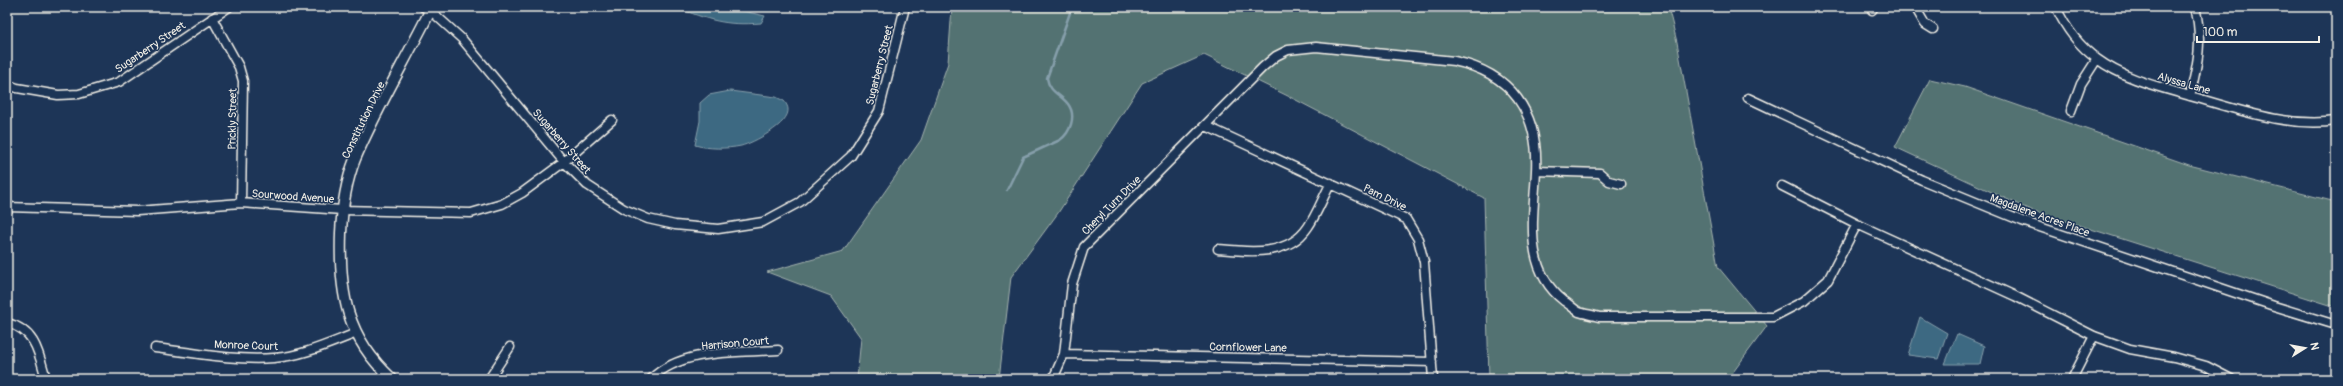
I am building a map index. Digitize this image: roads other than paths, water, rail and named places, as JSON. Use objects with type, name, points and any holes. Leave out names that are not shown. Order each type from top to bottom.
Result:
[{"type":"street","name":"Sugarberry Street","points":[[7,84],[17,88],[58,95],[79,94],[119,82],[229,7]]},
{"type":"street","name":"Sugarberry Street","points":[[428,8],[462,38],[564,162],[587,185],[603,197],[648,219],[675,225],[718,229],[763,222],[800,202],[851,156],[879,111],[905,7]]},
{"type":"street","points":[[1915,7],[1925,24],[1933,29]]},
{"type":"street","name":"Alyssa Lane","points":[[2056,7],[2072,34],[2097,60],[2141,81],[2190,96],[2272,117],[2304,122],[2336,121]]},
{"type":"street","points":[[2190,96],[2200,58],[2200,36],[2195,7]]},
{"type":"street","name":"Constitution Drive","points":[[392,379],[377,365],[357,334],[345,304],[340,272],[342,210],[355,160],[428,8]]},
{"type":"street","name":"Prickly Street","points":[[212,18],[239,67],[243,81],[241,203]]},
{"type":"street","name":"Cheryl Turn Drive","points":[[1053,379],[1064,354],[1072,284],[1084,247],[1263,67],[1276,56],[1288,50],[1316,47],[1454,61],[1474,65],[1501,80],[1514,92],[1522,105],[1533,136],[1536,171],[1534,252],[1538,267],[1552,291],[1578,312],[1599,317],[1773,317],[1804,301],[1828,280],[1857,224]]},
{"type":"street","points":[[2071,111],[2081,84],[2097,60]]},
{"type":"street","name":"Magdalene Acres Place","points":[[1748,98],[1922,180],[2022,221],[2274,306],[2336,324]]},
{"type":"street","name":"Sourwood Avenue","points":[[7,207],[138,211],[241,203],[342,210],[470,213],[502,204],[522,193],[564,162],[612,120]]},
{"type":"street","name":"Pam Drive","points":[[1206,126],[1406,219],[1418,238],[1424,262],[1433,379]]},
{"type":"street","points":[[1536,171],[1600,173],[1609,180],[1621,184]]},
{"type":"street","points":[[1218,249],[1256,252],[1279,248],[1296,240],[1308,227],[1331,183]]},
{"type":"street","points":[[1782,186],[1857,224],[2015,296],[2094,336],[2130,349],[2174,357],[2206,366],[2232,379]]},
{"type":"street","points":[[7,323],[26,331],[34,340],[46,379]]},
{"type":"street","name":"Monroe Court","points":[[155,348],[235,358],[275,358],[315,350],[357,334]]},
{"type":"street","points":[[2072,379],[2094,336]]},
{"type":"street","points":[[489,379],[510,347]]},
{"type":"street","name":"Harrison Court","points":[[651,379],[675,364],[692,357],[778,350]]},
{"type":"street","name":"Cornflower Lane","points":[[1064,354],[1432,362]]},
{"type":"water","points":[[675,7],[726,7],[765,16],[761,23],[727,23],[708,19]]},
{"type":"water","points":[[730,91],[776,97],[784,101],[786,104],[788,109],[787,115],[777,127],[770,132],[741,146],[718,148],[695,145],[700,121],[700,103],[709,95]]},
{"type":"water","points":[[1920,317],[1947,333],[1938,359],[1908,355]]},
{"type":"water","points":[[1957,334],[1984,346],[1980,364],[1945,364]]},
{"type":"waterway","points":[[1007,190],[1023,157],[1060,140],[1067,133],[1071,124],[1071,109],[1068,104],[1052,90],[1047,78],[1072,7]]}]
